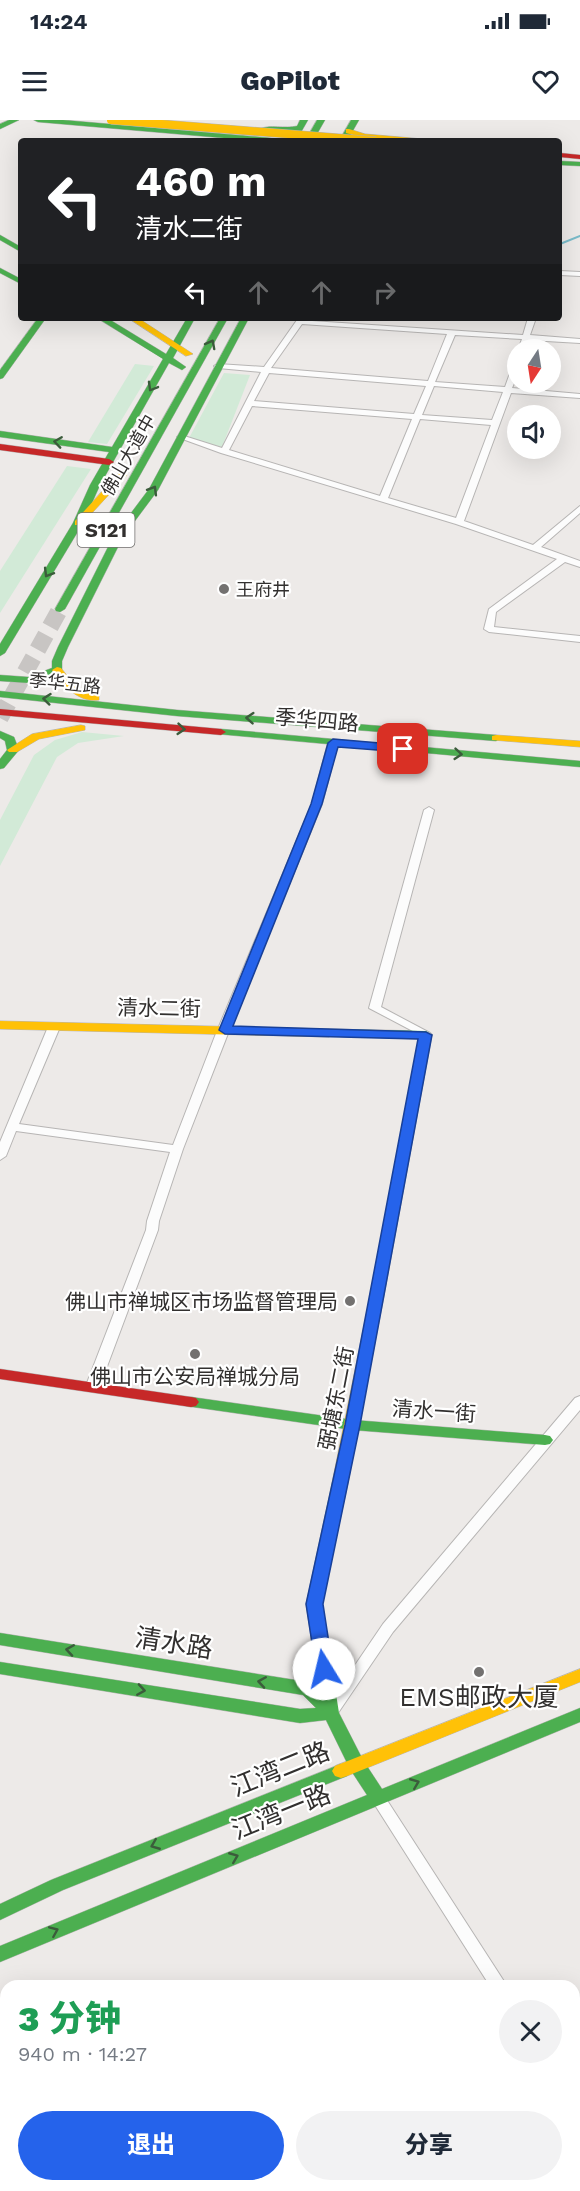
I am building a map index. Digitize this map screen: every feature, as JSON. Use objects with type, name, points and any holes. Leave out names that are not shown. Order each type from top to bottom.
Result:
[{"type":"main road","points":[[0,127],[15,120]]},
{"type":"main road","points":[[38,120],[248,138]]},
{"type":"main road","points":[[48,120],[334,138]]},
{"type":"main road","points":[[144,120],[276,130],[302,123]]},
{"type":"main road","points":[[311,138],[321,120]]},
{"type":"main road","points":[[324,138],[336,120]]},
{"type":"main road","points":[[108,122],[288,138]]},
{"type":"main road","points":[[294,138],[302,123]]},
{"type":"main road","points":[[349,131],[364,136],[388,138]]},
{"type":"main road","points":[[562,154],[580,155]]},
{"type":"main road","points":[[562,161],[580,163]]},
{"type":"main road","points":[[0,237],[18,248]]},
{"type":"main road","points":[[2,272],[18,280]]},
{"type":"main road","points":[[0,376],[40,321]]},
{"type":"main road","points":[[106,321],[182,367]]},
{"type":"main road","points":[[137,321],[189,354]]},
{"type":"main road","name":"佛山大道中","points":[[78,522],[95,485],[189,321]]},
{"type":"main road","name":"佛山大道中","points":[[129,476],[182,367],[207,321]]},
{"type":"main road","name":"佛山大道中","points":[[53,608],[222,321]]},
{"type":"main road","points":[[126,707],[73,690],[57,670],[57,661],[118,537],[153,490],[243,321]]},
{"type":"main road","points":[[0,434],[112,456]]},
{"type":"main road","points":[[0,447],[112,456]]},
{"type":"main road","points":[[0,653],[78,522],[93,504],[129,476]]},
{"type":"main road","points":[[118,537],[129,476]]},
{"type":"main road","points":[[0,678],[24,682],[46,676],[57,670]]},
{"type":"main road","name":"季华五路","points":[[0,694],[126,707]]},
{"type":"main road","name":"季华四路","points":[[126,707],[580,744]]},
{"type":"main road","name":"季华五路","points":[[0,712],[122,724]]},
{"type":"main road","points":[[0,766],[13,750],[36,736],[122,724]]},
{"type":"main road","name":"季华四路","points":[[122,724],[580,765]]},
{"type":"main road","points":[[0,734],[10,739],[13,750]]},
{"type":"main road","name":"清水二街","points":[[0,1025],[426,1035]]},
{"type":"main road","name":"弼塘东二街","points":[[378,1798],[356,1764],[331,1713],[314,1604],[353,1425],[426,1035]]},
{"type":"main road","name":"清水一街","points":[[0,1374],[353,1425],[545,1440]]},
{"type":"main road","name":"清水路","points":[[0,1639],[94,1669],[309,1689],[331,1713]]},
{"type":"main road","points":[[0,1668],[94,1669],[300,1716],[331,1713]]},
{"type":"main road","name":"江湾二路","points":[[0,1912],[57,1885],[580,1675]]},
{"type":"main road","name":"江湾一路","points":[[0,1954],[580,1715]]},
{"type":"street","points":[[562,273],[580,274]]},
{"type":"street","points":[[377,327],[391,321]]},
{"type":"street","points":[[525,339],[531,321]]},
{"type":"street","points":[[224,451],[266,370],[300,322],[580,341]]},
{"type":"street","points":[[383,499],[452,332]]},
{"type":"street","points":[[218,366],[507,390]]},
{"type":"street","points":[[459,522],[507,393]]},
{"type":"street","points":[[544,393],[580,396]]},
{"type":"street","points":[[249,402],[496,423]]},
{"type":"street","points":[[181,437],[459,522],[580,564]]},
{"type":"street","points":[[535,548],[580,509]]},
{"type":"street","points":[[564,558],[492,610],[489,629],[580,638]]},
{"type":"street","points":[[92,1388],[152,1230],[177,1149],[317,804],[333,743]]},
{"type":"street","points":[[426,1035],[375,1008],[429,810]]},
{"type":"street","points":[[0,1156],[54,1027]]},
{"type":"street","points":[[13,1127],[177,1149]]},
{"type":"street","points":[[331,1713],[388,1628],[580,1401]]},
{"type":"street","points":[[378,1798],[495,1980]]},
{"type":"green space","points":[[135,364],[154,366],[107,444],[88,442]]},
{"type":"green space","points":[[224,373],[250,375],[222,447],[189,438]]},
{"type":"green space","points":[[67,466],[91,469],[0,613],[0,571]]},
{"type":"green space","points":[[82,732],[124,736],[78,743],[57,757],[0,866],[0,820],[34,755],[55,740]]},
{"type":"waterway","points":[[562,243],[580,236]]},
{"type":"tunnel","points":[[0,718],[60,609]]},
{"type":"traffic: fast","points":[[0,127],[15,120]]},
{"type":"traffic: fast","points":[[38,120],[248,138]]},
{"type":"traffic: fast","points":[[294,138],[304,120]]},
{"type":"traffic: fast","points":[[311,138],[321,120]]},
{"type":"traffic: fast","points":[[345,138],[355,120]]},
{"type":"traffic: fast","points":[[263,129],[288,130],[300,127]]},
{"type":"traffic: fast","points":[[562,163],[580,164]]},
{"type":"traffic: fast","points":[[0,237],[18,248]]},
{"type":"traffic: fast","points":[[0,270],[18,280]]},
{"type":"traffic: fast","points":[[0,376],[40,321]]},
{"type":"traffic: fast","points":[[106,321],[182,367]]},
{"type":"traffic: fast","points":[[0,653],[78,523],[95,485],[189,321]]},
{"type":"traffic: fast","points":[[60,609],[222,321]]},
{"type":"traffic: fast","points":[[0,678],[29,680],[57,670],[57,661],[63,647],[118,537],[153,490],[243,321]]},
{"type":"traffic: fast","points":[[0,434],[116,450]]},
{"type":"traffic: fast","points":[[0,694],[177,713],[496,738]]},
{"type":"traffic: fast","points":[[221,732],[580,764]]},
{"type":"traffic: fast","points":[[0,734],[10,739],[13,750],[0,766]]},
{"type":"traffic: fast","points":[[329,1033],[426,1035],[377,1296]]},
{"type":"traffic: fast","points":[[191,1402],[353,1425],[545,1440]]},
{"type":"traffic: fast","points":[[340,1483],[314,1604],[331,1713],[356,1764],[378,1798]]},
{"type":"traffic: fast","points":[[0,1639],[308,1689],[331,1713]]},
{"type":"traffic: fast","points":[[0,1668],[300,1716],[331,1713]]},
{"type":"traffic: fast","points":[[0,1954],[580,1715]]},
{"type":"traffic: fast","points":[[0,1912],[57,1885],[341,1771]]},
{"type":"traffic: slow","points":[[111,120],[338,138]]},
{"type":"traffic: slow","points":[[349,131],[364,136],[388,138]]},
{"type":"traffic: slow","points":[[137,321],[189,354]]},
{"type":"traffic: slow","points":[[78,523],[122,475]]},
{"type":"traffic: slow","points":[[57,670],[73,690],[95,698]]},
{"type":"traffic: slow","points":[[13,750],[36,736],[81,728]]},
{"type":"traffic: slow","points":[[496,738],[580,744]]},
{"type":"traffic: slow","points":[[0,1025],[329,1033]]},
{"type":"traffic: slow","points":[[340,1483],[377,1296]]},
{"type":"traffic: slow","points":[[341,1771],[580,1675]]},
{"type":"traffic: jam","points":[[562,155],[580,157]]},
{"type":"traffic: jam","points":[[0,447],[109,462]]},
{"type":"traffic: jam","points":[[0,712],[221,732]]},
{"type":"traffic: jam","points":[[0,1374],[191,1402]]},
{"type":"place","name":"王府井","points":[[224,589]]},
{"type":"place","name":"佛山市禅城区市场监督管理局","points":[[350,1301]]},
{"type":"place","name":"佛山市公安局禅城分局","points":[[195,1354]]},
{"type":"place","name":"EMS邮政大厦","points":[[479,1672]]},
{"type":"route","points":[[324,1669],[314,1604],[353,1425],[426,1035],[225,1030],[317,804],[333,743],[403,749]]}]
